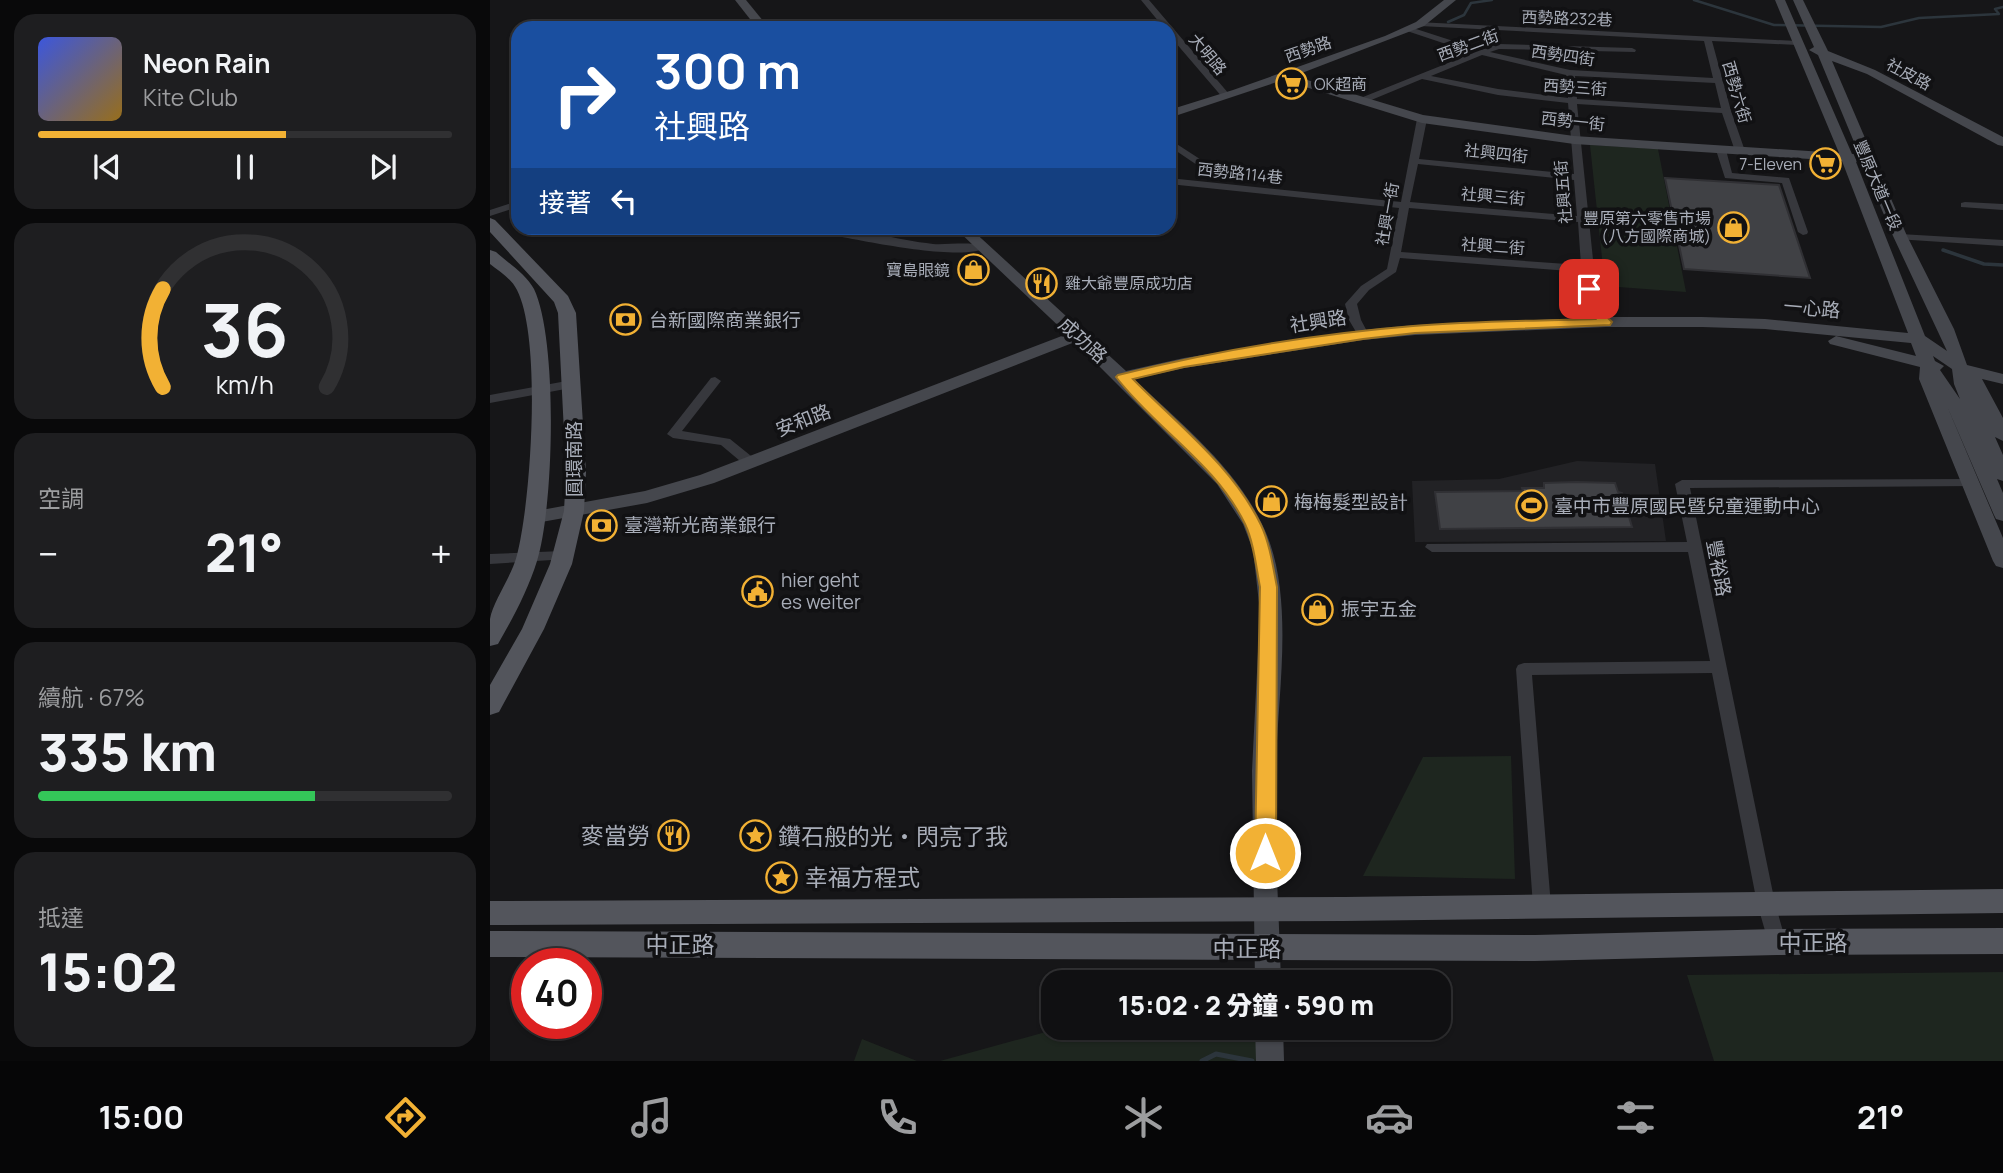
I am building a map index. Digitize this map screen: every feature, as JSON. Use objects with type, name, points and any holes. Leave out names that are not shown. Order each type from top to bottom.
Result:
[{"type":"main road","name":"圓環南路","points":[[490,223],[562,300],[567,313],[576,472],[574,511],[563,556],[533,629],[490,706]]},
{"type":"main road","name":"圓環南路","points":[[490,255],[526,291],[536,318],[540,390],[536,517],[527,560],[490,638]]},
{"type":"main road","name":"中正路","points":[[490,913],[1266,909],[2003,901]]},
{"type":"main road","name":"中正路","points":[[490,944],[804,943],[1535,948],[1777,942],[2003,942]]},
{"type":"street","points":[[740,0],[757,21]]},
{"type":"street","name":"大明路","points":[[1145,0],[1162,21]]},
{"type":"street","name":"西勢路","points":[[1176,112],[1415,26],[1451,0]]},
{"type":"street","name":"豐原大道一段","points":[[1780,0],[1847,157],[1919,339],[1928,366],[1927,379],[2003,561]]},
{"type":"street","name":"豐原大道一段","points":[[1798,0],[1900,237],[1961,368],[1966,413]]},
{"type":"street","name":"西勢路232巷","points":[[1415,26],[1797,43]]},
{"type":"street","name":"西勢四街","points":[[1415,26],[1482,53],[1570,73],[1636,63],[1718,81]]},
{"type":"street","points":[[1630,34],[1636,63]]},
{"type":"street","name":"大明路","points":[[1176,38],[1226,96]]},
{"type":"street","name":"西勢六街","points":[[1708,40],[1726,111],[1740,150]]},
{"type":"street","name":"社皮路","points":[[1797,43],[1871,72],[2002,140]]},
{"type":"street","name":"西勢二街","points":[[1361,102],[1498,46],[1516,45],[1636,63]]},
{"type":"street","name":"社興五街","points":[[1570,73],[1577,177],[1592,309],[1606,322]]},
{"type":"street","name":"西勢一街","points":[[1281,76],[1422,119],[1574,140],[1868,159]]},
{"type":"street","name":"西勢三街","points":[[1423,77],[1471,89],[1571,102],[1726,111]]},
{"type":"street","name":"社興一街","points":[[1363,335],[1351,304],[1365,288],[1392,270],[1422,119]]},
{"type":"street","points":[[1176,147],[1203,165]]},
{"type":"street","points":[[1721,150],[1728,176],[1786,180],[1803,232]]},
{"type":"street","name":"社興四街","points":[[1413,161],[1577,177]]},
{"type":"street","name":"西勢路114巷","points":[[1176,182],[1404,205]]},
{"type":"street","name":"社興三街","points":[[1404,205],[1581,219]]},
{"type":"street","points":[[1965,205],[2003,207]]},
{"type":"street","points":[[490,213],[511,206]]},
{"type":"street","points":[[862,235],[954,248],[982,247]]},
{"type":"street","name":"成功路","points":[[969,235],[1123,377],[1229,484],[1254,525],[1269,587],[1265,770],[1268,970]]},
{"type":"street","points":[[1900,237],[2003,243]]},
{"type":"street","name":"社興二街","points":[[1396,255],[1587,270]]},
{"type":"street","name":"一心路","points":[[1606,322],[1702,322],[1784,326],[1919,339],[1961,368],[2003,379]]},
{"type":"street","name":"社興路","points":[[1123,377],[1184,363],[1363,335],[1415,330],[1606,322]]},
{"type":"street","points":[[1784,326],[1928,366],[1961,368]]},
{"type":"street","name":"安和路","points":[[536,517],[647,497],[751,463],[1076,335]]},
{"type":"street","name":"豐原大道一段","points":[[1928,366],[1966,413]]},
{"type":"street","name":"豐原大道一段","points":[[1961,368],[1978,384],[2003,436]]},
{"type":"street","points":[[715,381],[673,434],[725,442],[751,463]]},
{"type":"street","points":[[490,399],[572,384]]},
{"type":"street","points":[[1966,413],[2003,475]]},
{"type":"street","points":[[1966,413],[2003,515]]},
{"type":"street","name":"豐裕路","points":[[1777,942],[1766,903],[1682,484],[1970,482]]},
{"type":"street","points":[[1432,547],[1695,547]]},
{"type":"street","points":[[490,559],[527,560],[563,556]]},
{"type":"street","points":[[1542,906],[1524,669],[1719,667]]},
{"type":"street","points":[[1269,1040],[1270,1061]]},
{"type":"shaded area","points":[[1590,145],[1658,149],[1686,292],[1605,286]]},
{"type":"shaded area","name":"臺中市豐原國民暨兒童運動中心","points":[[1577,461],[1655,464],[1666,541],[1415,542],[1412,481],[1499,479]]},
{"type":"shaded area","points":[[1511,756],[1515,879],[1363,876],[1423,757]]},
{"type":"shaded area","points":[[2003,972],[2003,1061],[1714,1061],[1687,975]]},
{"type":"shaded area","points":[[1041,1033],[1041,1040],[1281,1040],[1282,1061],[940,1061]]},
{"type":"shaded area","points":[[862,1039],[917,1061],[854,1061]]},
{"type":"building","name":"豐原第六零售市場 (八方國際商城)","points":[[1665,178],[1779,185],[1810,278],[1684,269]]},
{"type":"building","name":"臺中市豐原國民暨兒童運動中心","points":[[1544,483],[1615,483],[1618,492],[1622,493],[1632,527],[1440,529],[1435,492],[1523,491],[1522,488],[1544,488]]},
{"type":"waterway","points":[[1448,22],[1464,15],[1471,3],[1492,0]]},
{"type":"waterway","points":[[1694,0],[1774,25],[1881,27],[1919,18],[1999,14],[1995,9],[2003,7]]},
{"type":"waterway","points":[[1943,250],[1984,264],[2003,265]]},
{"type":"waterway","points":[[1202,1061],[1216,1054],[1252,1061]]},
{"type":"place","name":"OK超商","points":[[1291,84]]},
{"type":"place","name":"7-Eleven","points":[[1825,164]]},
{"type":"place","name":"豐原第六零售市場 (八方國際商城)","points":[[1734,227]]},
{"type":"place","name":"寶島眼鏡","points":[[973,270]]},
{"type":"place","name":"雞大爺豐原成功店","points":[[1042,283]]},
{"type":"place","name":"台新國際商業銀行","points":[[626,320]]},
{"type":"place","name":"梅梅髮型設計","points":[[1271,502]]},
{"type":"place","name":"臺中市豐原國民暨兒童運動中心","points":[[1531,506]]},
{"type":"place","name":"臺灣新光商業銀行","points":[[601,525]]},
{"type":"place","name":"hier geht es weiter","points":[[758,591]]},
{"type":"place","name":"振宇五金","points":[[1318,609]]},
{"type":"place","name":"麥當勞","points":[[673,835]]},
{"type":"place","name":"鑽石般的光‧閃亮了我","points":[[755,836]]},
{"type":"place","name":"幸福方程式","points":[[782,877]]},
{"type":"route","points":[[1265,853],[1269,587],[1261,548],[1254,525],[1229,484],[1123,377],[1184,363],[1363,335],[1415,330],[1606,322],[1592,309],[1589,289]]}]
